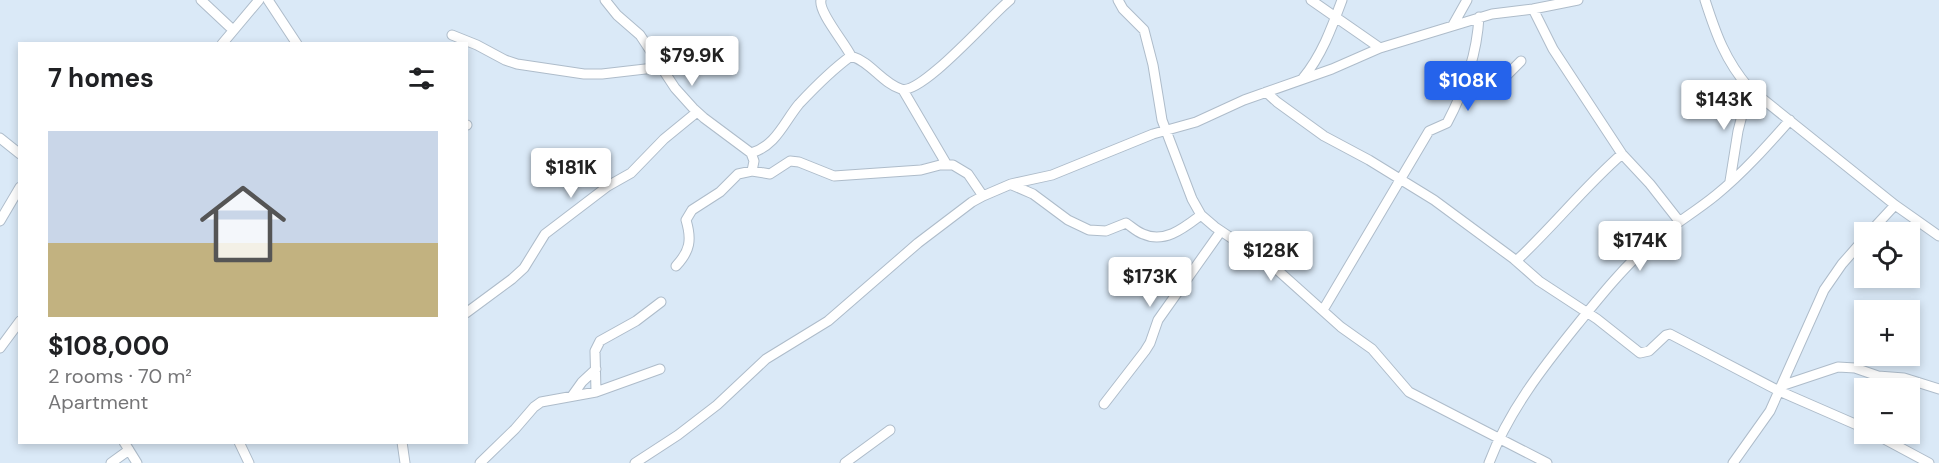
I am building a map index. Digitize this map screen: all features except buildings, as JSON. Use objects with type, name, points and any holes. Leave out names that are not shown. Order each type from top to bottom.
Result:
[{"type":"street","points":[[201,0],[233,30]]},
{"type":"street","points":[[224,42],[259,0]]},
{"type":"street","points":[[268,0],[296,42]]},
{"type":"street","points":[[605,0],[617,15],[640,35],[675,88],[697,112],[751,153],[754,160],[752,171]]},
{"type":"street","points":[[903,90],[916,86],[943,64],[1010,0]]},
{"type":"street","points":[[1118,0],[1123,9],[1141,26],[1145,34],[1153,65],[1160,111],[1192,199],[1201,214],[1221,231],[1274,266],[1341,327],[1371,349],[1409,392],[1547,463]]},
{"type":"street","points":[[1311,0],[1380,48]]},
{"type":"street","points":[[1302,78],[1315,64],[1342,0]]},
{"type":"street","points":[[1453,24],[1467,0]]},
{"type":"street","points":[[635,463],[678,435],[717,405],[766,359],[828,321],[918,243],[983,196],[1011,184],[1052,175],[1166,130],[1197,122],[1266,92],[1332,69],[1380,48],[1479,17],[1578,0]]},
{"type":"street","points":[[1704,0],[1717,40],[1736,74],[1749,88],[1895,205],[1939,236]]},
{"type":"street","points":[[818,1],[851,56],[864,61],[903,90],[947,165]]},
{"type":"street","points":[[1533,9],[1552,49],[1623,154],[1679,221]]},
{"type":"street","points":[[1323,310],[1429,131],[1446,124],[1456,104],[1476,43],[1479,17]]},
{"type":"street","points":[[452,35],[517,64],[584,74],[654,68],[664,70]]},
{"type":"street","points":[[751,153],[769,144],[798,106],[851,56]]},
{"type":"street","points":[[1463,83],[1500,82],[1521,62]]},
{"type":"street","points":[[1730,181],[1738,131],[1749,88]]},
{"type":"street","points":[[1266,92],[1324,136],[1434,200],[1539,281],[1587,312],[1640,353],[1649,351],[1670,334],[1854,423]]},
{"type":"street","points":[[468,311],[524,268],[545,234],[608,186],[631,173],[664,139],[697,112]]},
{"type":"street","points":[[1489,463],[1499,437],[1537,377],[1627,265],[1679,221],[1719,193],[1790,120]]},
{"type":"street","points":[[0,138],[18,152]]},
{"type":"street","points":[[1516,261],[1535,244],[1593,180],[1623,154]]},
{"type":"street","points":[[676,266],[689,248],[690,233],[687,220],[689,213],[720,192],[738,174],[752,171],[770,174],[790,161],[805,164],[834,176],[921,170],[947,165],[960,168],[968,174],[983,196]]},
{"type":"street","points":[[1011,184],[1033,194],[1068,220],[1089,230],[1106,231],[1126,223],[1143,234],[1162,236],[1184,229],[1201,214]]},
{"type":"street","points":[[0,221],[18,190]]},
{"type":"street","points":[[1879,222],[1895,205]]},
{"type":"street","points":[[1104,404],[1145,351],[1158,320],[1221,231]]},
{"type":"street","points":[[1733,463],[1770,411],[1824,290],[1854,250]]},
{"type":"street","points":[[596,392],[595,351],[600,341],[636,321],[661,302]]},
{"type":"street","points":[[0,348],[18,324]]},
{"type":"street","points":[[1780,388],[1838,367],[1846,367],[1878,376],[1904,378],[1939,389]]},
{"type":"street","points":[[572,396],[582,382],[596,369]]},
{"type":"street","points":[[480,463],[510,435],[534,407],[548,400],[596,392],[660,369]]},
{"type":"street","points":[[845,463],[890,430]]},
{"type":"street","points":[[240,444],[249,463]]},
{"type":"street","points":[[402,444],[405,463]]},
{"type":"street","points":[[1894,444],[1929,463]]},
{"type":"street","points":[[111,463],[127,446],[137,463]]}]
